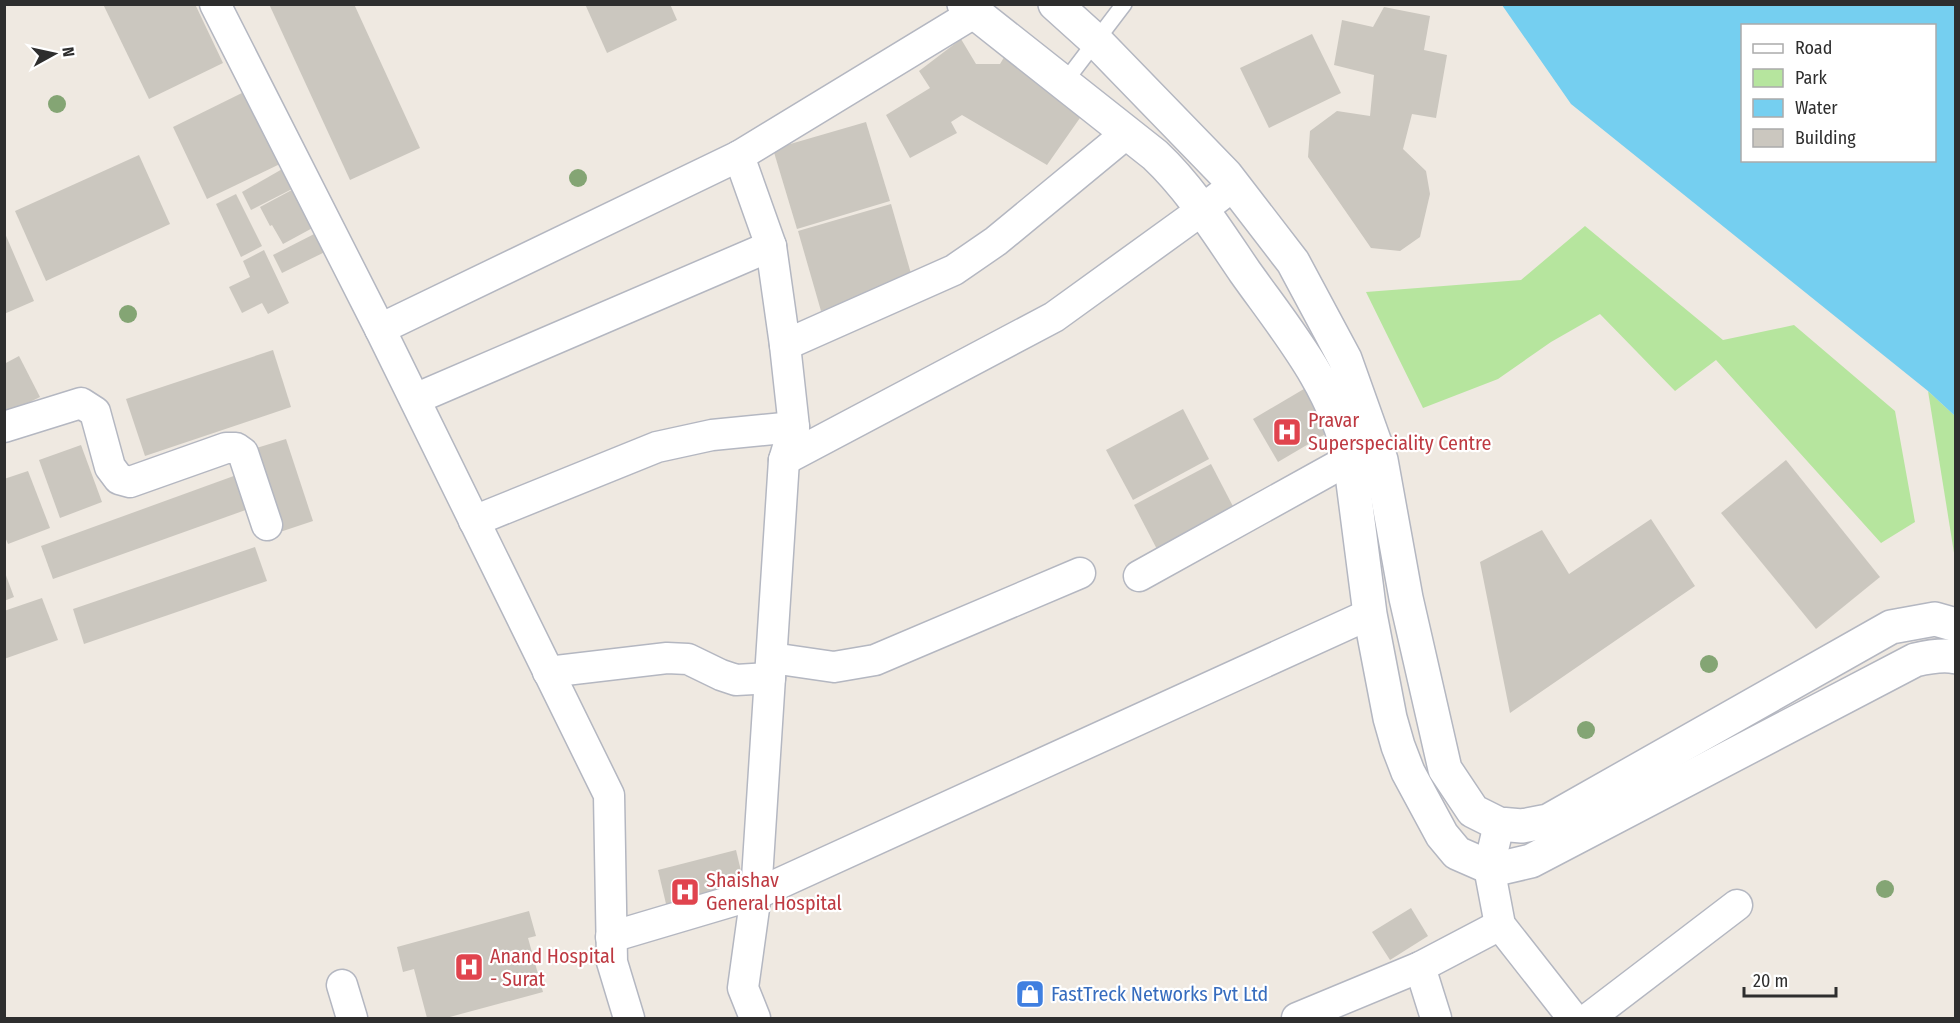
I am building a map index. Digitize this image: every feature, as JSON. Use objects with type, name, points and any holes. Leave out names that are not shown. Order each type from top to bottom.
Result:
[{"type":"street","points":[[215,4],[415,399],[609,795],[612,962],[629,1018]]},
{"type":"street","points":[[1055,4],[1096,41],[1226,175],[1293,262],[1345,359],[1381,460],[1406,598],[1445,769],[1473,811],[1499,824],[1522,826],[1548,821],[1892,627],[1935,619],[1956,625]]},
{"type":"street","points":[[380,329],[739,156],[969,9],[1155,155],[1172,171],[1202,210],[1319,378],[1341,426],[1350,459],[1370,614],[1390,718],[1398,746],[1408,772],[1442,835],[1457,853],[1489,867],[1501,868],[1531,861],[1915,660],[1956,657]]},
{"type":"street","points":[[785,345],[954,270],[996,241],[1126,133]]},
{"type":"street","points":[[739,156],[771,246],[794,427],[784,460],[756,894],[743,988],[754,1018]]},
{"type":"street","points":[[784,460],[1054,317],[1234,185]]},
{"type":"street","points":[[415,399],[771,246]]},
{"type":"street","points":[[4,428],[81,403],[94,412],[110,467],[119,479],[130,482],[226,448],[236,448],[243,453],[267,525]]},
{"type":"street","points":[[474,521],[657,447],[712,435],[794,427]]},
{"type":"street","points":[[1139,576],[1350,459]]},
{"type":"street","points":[[548,672],[680,658],[688,659],[735,680],[771,668],[834,667],[875,660],[1080,573]]},
{"type":"street","points":[[611,937],[756,894],[1370,614]]},
{"type":"street","points":[[1499,824],[1489,867],[1500,925],[1573,1018]]},
{"type":"street","points":[[1589,1018],[1737,905]]},
{"type":"street","points":[[1297,1018],[1420,967],[1500,925]]},
{"type":"street","points":[[1420,967],[1436,1018]]},
{"type":"street","points":[[342,985],[352,1018]]},
{"type":"lane","points":[[1064,83],[1124,4]]},
{"type":"green space","points":[[1585,226],[1723,340],[1794,325],[1895,411],[1915,522],[1881,543],[1716,360],[1675,391],[1600,314],[1551,342],[1498,379],[1423,408],[1366,292],[1521,280]]},
{"type":"green space","points":[[1928,391],[1955,416],[1955,559]]},
{"type":"water","points":[[1502,5],[1955,5],[1955,416],[1928,391],[1571,104]]},
{"type":"building","points":[[103,4],[195,4],[223,63],[149,99]]},
{"type":"building","points":[[269,4],[354,4],[420,148],[350,180]]},
{"type":"building","points":[[585,4],[670,4],[677,20],[607,53]]},
{"type":"building","points":[[1384,7],[1430,16],[1424,50],[1447,55],[1436,118],[1412,114],[1403,149],[1426,171],[1430,194],[1420,237],[1400,251],[1371,248],[1308,157],[1310,131],[1337,111],[1370,116],[1374,75],[1334,65],[1342,20],[1373,27]]},
{"type":"building","points":[[1312,34],[1341,93],[1269,128],[1240,68]]},
{"type":"building","points":[[961,39],[976,64],[1000,64],[1006,54],[1082,115],[1047,165],[962,115],[951,122],[957,133],[910,158],[886,115],[930,88],[919,71]]},
{"type":"building","points":[[248,90],[282,163],[207,199],[173,127]]},
{"type":"building","points":[[866,122],[890,201],[797,229],[773,149]]},
{"type":"building","points":[[139,155],[170,224],[46,281],[15,211]]},
{"type":"building","points":[[284,168],[294,188],[251,210],[242,192]]},
{"type":"building","points":[[303,184],[318,225],[283,244],[260,207]]},
{"type":"building","points":[[236,194],[262,246],[241,257],[216,204]]},
{"type":"building","points":[[891,204],[914,284],[821,311],[798,231]]},
{"type":"building","points":[[322,230],[331,249],[282,273],[273,255]]},
{"type":"building","points":[[4,231],[34,301],[4,314]]},
{"type":"building","points":[[264,250],[289,303],[268,314],[262,303],[242,313],[229,287],[250,277],[243,261]]},
{"type":"building","points":[[273,350],[291,407],[145,456],[126,399]]},
{"type":"building","points":[[19,356],[40,397],[4,415],[4,364]]},
{"type":"building","points":[[1309,386],[1334,429],[1278,462],[1253,419]]},
{"type":"building","points":[[1183,409],[1209,459],[1133,500],[1106,450]]},
{"type":"building","points":[[286,439],[313,521],[280,532],[253,449]]},
{"type":"building","points":[[81,445],[102,502],[60,518],[39,460]]},
{"type":"building","points":[[1786,460],[1880,577],[1816,629],[1721,513]]},
{"type":"building","points":[[1211,464],[1237,514],[1160,555],[1134,505]]},
{"type":"building","points":[[28,471],[50,528],[8,544],[4,535],[4,479]]},
{"type":"building","points":[[242,473],[254,507],[53,579],[41,546]]},
{"type":"building","points":[[1651,519],[1695,586],[1510,713],[1480,562],[1542,530],[1569,574]]},
{"type":"building","points":[[255,547],[267,581],[84,644],[73,609]]},
{"type":"building","points":[[4,570],[14,597],[4,601]]},
{"type":"building","points":[[42,598],[58,640],[4,659],[4,611]]},
{"type":"building","points":[[736,850],[745,888],[667,908],[658,870]]},
{"type":"building","points":[[1411,908],[1428,936],[1390,960],[1372,932]]},
{"type":"building","points":[[529,911],[536,936],[528,938],[543,992],[446,1018],[427,1018],[414,969],[403,972],[397,947]]},
{"type":"place","name":"Pravar Superspeciality Centre","points":[[1287,432]]},
{"type":"place","name":"Shaishav General Hospital","points":[[685,892]]},
{"type":"place","name":"Anand Hospital - Surat","points":[[469,967]]},
{"type":"place","name":"FastTreck Networks Pvt Ltd","points":[[1030,994]]}]
